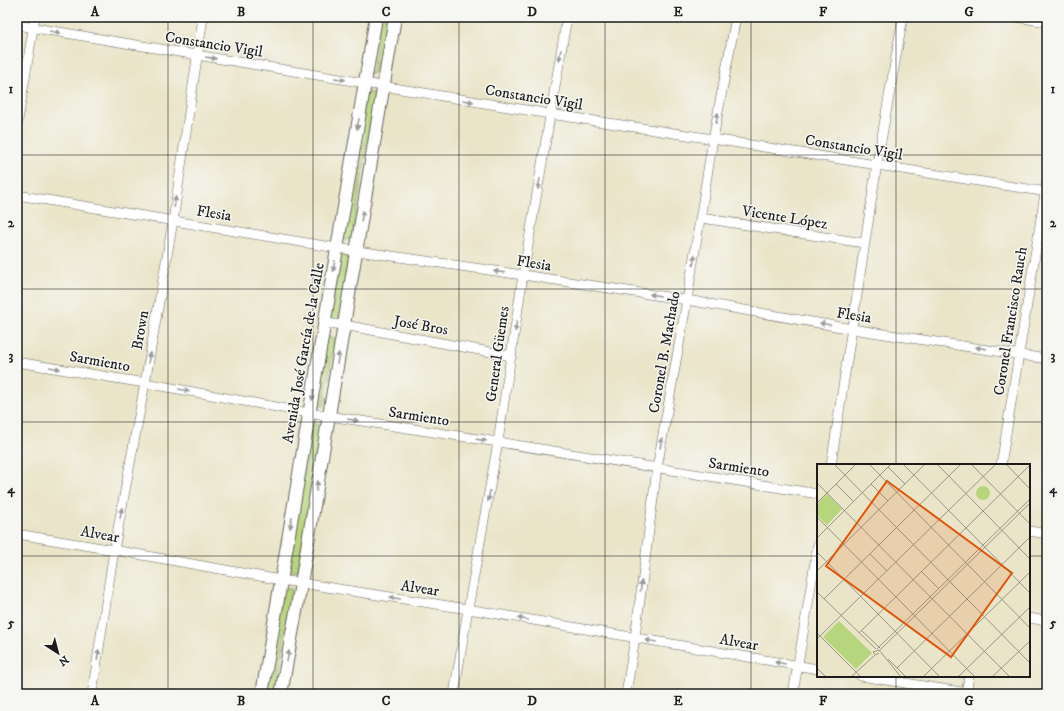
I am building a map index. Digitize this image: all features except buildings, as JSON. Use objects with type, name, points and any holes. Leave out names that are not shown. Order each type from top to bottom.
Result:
[{"type":"main road","name":"Avenida José García de la Calle","points":[[262,694],[376,17]]},
{"type":"main road","points":[[281,694],[301,584],[395,17]]},
{"type":"street","points":[[17,126],[35,17]]},
{"type":"street","name":"Brown","points":[[92,694],[114,550],[173,221],[203,17]]},
{"type":"street","name":"General Güemes","points":[[454,694],[498,442],[523,275],[567,17]]},
{"type":"street","name":"Coronel B. Machado","points":[[626,694],[635,638],[657,468],[688,300],[713,139],[736,17]]},
{"type":"street","points":[[831,464],[864,243],[903,17]]},
{"type":"street","points":[[1016,17],[1047,22]]},
{"type":"street","name":"Constancio Vigil","points":[[17,25],[550,114],[877,164],[1046,192]]},
{"type":"street","name":"Coronel Francisco Rauch","points":[[1001,464],[1047,181]]},
{"type":"street","name":"Flesia","points":[[17,195],[337,248],[688,300],[852,329],[1047,359]]},
{"type":"street","name":"Vicente López","points":[[701,218],[864,243]]},
{"type":"street","name":"José Bros","points":[[325,323],[344,325],[512,356]]},
{"type":"street","name":"Sarmiento","points":[[17,362],[145,383],[309,413],[817,494]]},
{"type":"street","points":[[1030,531],[1047,534]]},
{"type":"street","name":"Alvear","points":[[17,534],[301,584],[468,610],[817,669]]},
{"type":"street","points":[[793,694],[817,550]]},
{"type":"street","points":[[1030,618],[1047,621]]},
{"type":"street","points":[[868,677],[969,694],[969,677]]},
{"type":"green space","points":[[380,17],[390,17],[381,75],[372,73]]},
{"type":"green space","points":[[366,92],[375,94],[352,240],[343,239]]},
{"type":"green space","points":[[340,254],[349,255],[338,323],[329,321]]},
{"type":"green space","points":[[326,337],[335,338],[324,406],[315,404]]},
{"type":"green space","points":[[312,424],[321,425],[298,572],[289,571]]},
{"type":"green space","points":[[283,587],[292,589],[275,694],[266,694]]}]
